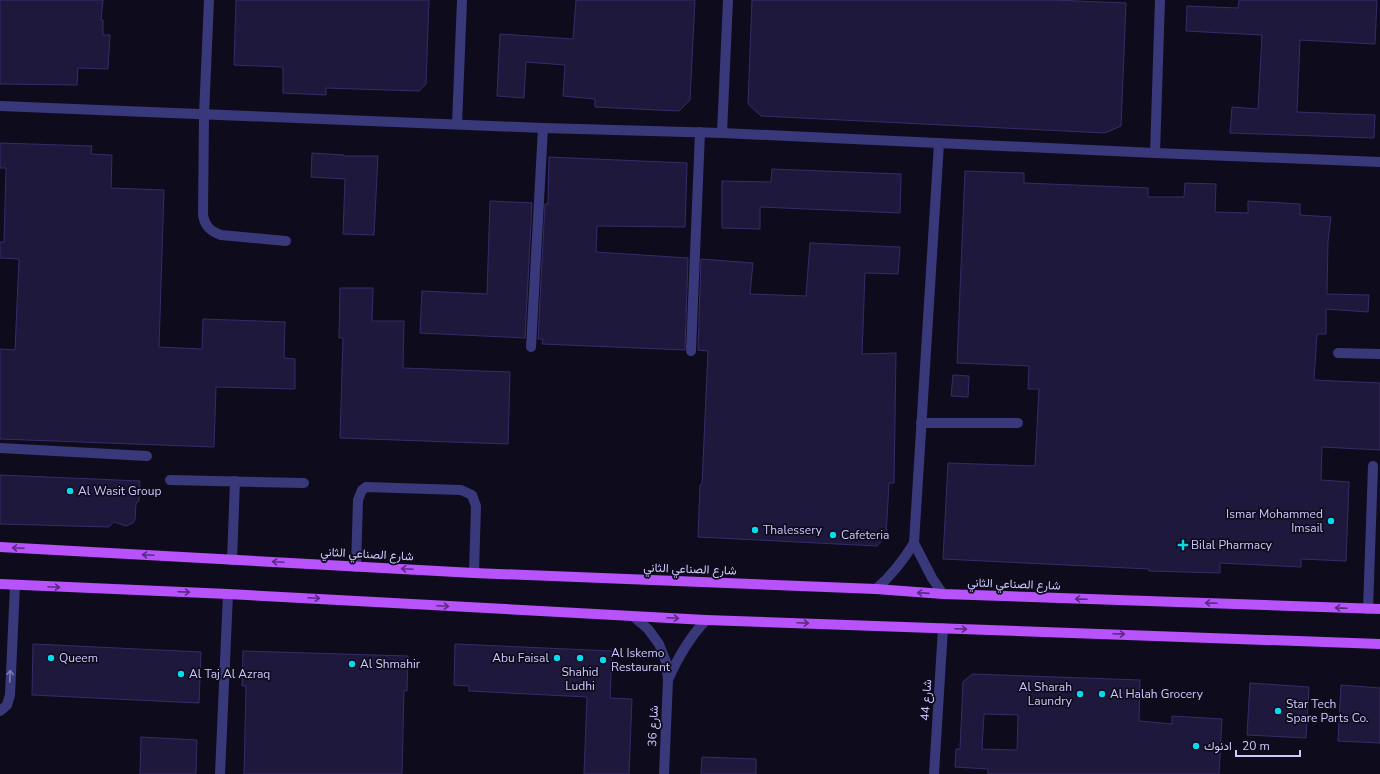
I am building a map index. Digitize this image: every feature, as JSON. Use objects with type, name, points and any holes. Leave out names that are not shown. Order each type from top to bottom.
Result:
[{"type":"main road","name":"شارع الصناعي الثاني","points":[[0,547],[474,573],[943,594],[1380,609]]},
{"type":"main road","points":[[0,584],[228,594],[634,617],[1380,644]]},
{"type":"lane","points":[[209,0],[204,115],[204,222],[214,233],[286,241]]},
{"type":"lane","points":[[457,124],[462,0]]},
{"type":"lane","points":[[722,133],[728,0]]},
{"type":"lane","points":[[1155,153],[1160,0]]},
{"type":"lane","points":[[0,106],[543,128],[700,132],[1380,162]]},
{"type":"lane","points":[[531,347],[543,128]]},
{"type":"lane","points":[[691,351],[700,132]]},
{"type":"lane","points":[[876,590],[891,576],[904,560],[914,543],[939,143]]},
{"type":"lane","points":[[1338,353],[1380,354]]},
{"type":"lane","points":[[921,423],[1018,423]]},
{"type":"lane","points":[[0,448],[147,456]]},
{"type":"lane","points":[[1368,609],[1373,466]]},
{"type":"lane","points":[[170,480],[304,483]]},
{"type":"lane","points":[[232,560],[235,481]]},
{"type":"lane","points":[[356,567],[358,500],[362,490],[366,487],[461,490],[472,495],[476,506],[474,573]]},
{"type":"lane","points":[[914,543],[932,578],[943,594]]},
{"type":"lane","points":[[0,711],[7,705],[10,695],[15,585]]},
{"type":"lane","points":[[220,774],[228,594]]},
{"type":"lane","name":"شارع 36","points":[[634,617],[648,629],[659,644],[666,662],[668,680],[664,774]]},
{"type":"lane","name":"شارع 36","points":[[668,680],[675,663],[684,648],[706,620]]},
{"type":"lane","name":"شارع 44","points":[[934,774],[943,628]]},
{"type":"building","points":[[0,0],[103,0],[101,20],[103,20],[103,35],[110,35],[108,69],[78,68],[77,85],[0,84]]},
{"type":"building","points":[[236,0],[429,0],[426,84],[419,91],[326,88],[326,95],[283,93],[283,67],[234,65]]},
{"type":"building","points":[[576,0],[695,0],[690,100],[679,111],[595,107],[595,99],[563,96],[565,65],[526,62],[524,98],[497,96],[500,34],[573,39]]},
{"type":"building","points":[[752,0],[1053,0],[1126,3],[1121,126],[1105,133],[761,116],[748,104]]},
{"type":"building","points":[[1239,0],[1377,0],[1375,44],[1300,40],[1297,112],[1375,115],[1374,138],[1230,133],[1232,107],[1258,109],[1262,35],[1186,31],[1187,6],[1238,8]]},
{"type":"building","points":[[0,143],[92,146],[91,154],[112,155],[111,188],[164,190],[159,347],[202,349],[203,319],[285,322],[284,358],[295,359],[295,389],[216,387],[214,447],[0,439],[0,349],[15,350],[19,259],[0,258],[0,242],[4,242],[6,168],[0,168]]},
{"type":"building","points":[[312,153],[344,156],[378,156],[374,235],[343,234],[345,179],[311,177]]},
{"type":"building","points":[[549,157],[687,163],[685,227],[597,226],[596,252],[688,258],[685,350],[542,344],[543,339],[538,339],[545,204],[548,204]]},
{"type":"building","points":[[772,169],[901,174],[900,213],[760,207],[760,229],[722,228],[722,181],[771,182]]},
{"type":"building","points":[[965,171],[1024,173],[1024,183],[1148,188],[1148,197],[1184,197],[1185,183],[1216,184],[1215,212],[1248,213],[1248,201],[1300,204],[1300,215],[1331,217],[1328,241],[1327,294],[1369,295],[1368,312],[1326,309],[1326,334],[1317,334],[1314,380],[1380,383],[1380,450],[1322,447],[1321,480],[1349,482],[1346,561],[1301,559],[1301,567],[1220,563],[1220,573],[1149,571],[1149,569],[943,559],[948,463],[1035,466],[1039,389],[1028,389],[1029,366],[957,363]]},
{"type":"building","points":[[490,201],[532,203],[525,338],[420,333],[422,291],[487,294]]},
{"type":"building","points":[[810,243],[900,247],[898,274],[865,273],[862,354],[896,353],[894,483],[889,483],[886,536],[877,546],[698,537],[700,485],[702,485],[708,351],[698,350],[701,259],[753,263],[750,294],[806,296]]},
{"type":"building","points":[[340,288],[373,288],[372,321],[404,321],[403,368],[510,372],[508,444],[340,438],[343,338],[339,338]]},
{"type":"building","points":[[953,375],[969,376],[968,397],[951,396]]},
{"type":"building","name":"Al Wasit Group","points":[[0,475],[140,481],[139,501],[136,504],[135,520],[133,523],[126,526],[114,522],[109,527],[0,524]]},
{"type":"building","points":[[33,644],[201,652],[199,703],[32,695]]},
{"type":"building","points":[[455,644],[612,651],[610,698],[632,699],[629,774],[584,774],[587,697],[469,691],[469,686],[454,685]]},
{"type":"building","points":[[243,651],[408,656],[407,691],[404,690],[402,774],[244,774],[246,686],[242,686]]},
{"type":"building","points":[[972,674],[1140,680],[1139,721],[1172,724],[1172,716],[1222,719],[1219,774],[988,774],[988,769],[955,767],[956,749],[960,749],[963,682]],"holes":[[[984,714],[1018,715],[1017,750],[982,749]]]},
{"type":"building","name":"Star Tech Spare Parts Co.","points":[[1250,683],[1309,687],[1306,738],[1247,735]]},
{"type":"building","points":[[1341,685],[1380,688],[1380,743],[1338,741]]},
{"type":"building","points":[[141,737],[197,740],[196,774],[140,774]]},
{"type":"building","points":[[702,757],[756,759],[756,774],[701,774]]},
{"type":"place","name":"Al Wasit Group","points":[[70,491]]},
{"type":"place","name":"Ismar Mohammed Imsail","points":[[1331,521]]},
{"type":"place","name":"Thalessery","points":[[755,530]]},
{"type":"place","name":"Cafeteria","points":[[833,535]]},
{"type":"place","name":"Bilal Pharmacy","points":[[1183,545]]},
{"type":"place","name":"Queem","points":[[51,658]]},
{"type":"place","name":"Abu Faisal","points":[[557,658]]},
{"type":"place","name":"Shahid Ludhi","points":[[580,658]]},
{"type":"place","name":"Al Iskemo Restaurant","points":[[603,660]]},
{"type":"place","name":"Al Shmahir","points":[[352,664]]},
{"type":"place","name":"Al Taj Al Azraq","points":[[181,674]]},
{"type":"place","name":"Al Sharah Laundry","points":[[1080,694]]},
{"type":"place","name":"Al Halah Grocery","points":[[1102,694]]},
{"type":"place","name":"Star Tech Spare Parts Co.","points":[[1278,711]]},
{"type":"place","name":"ادنوك","points":[[1196,746]]}]
